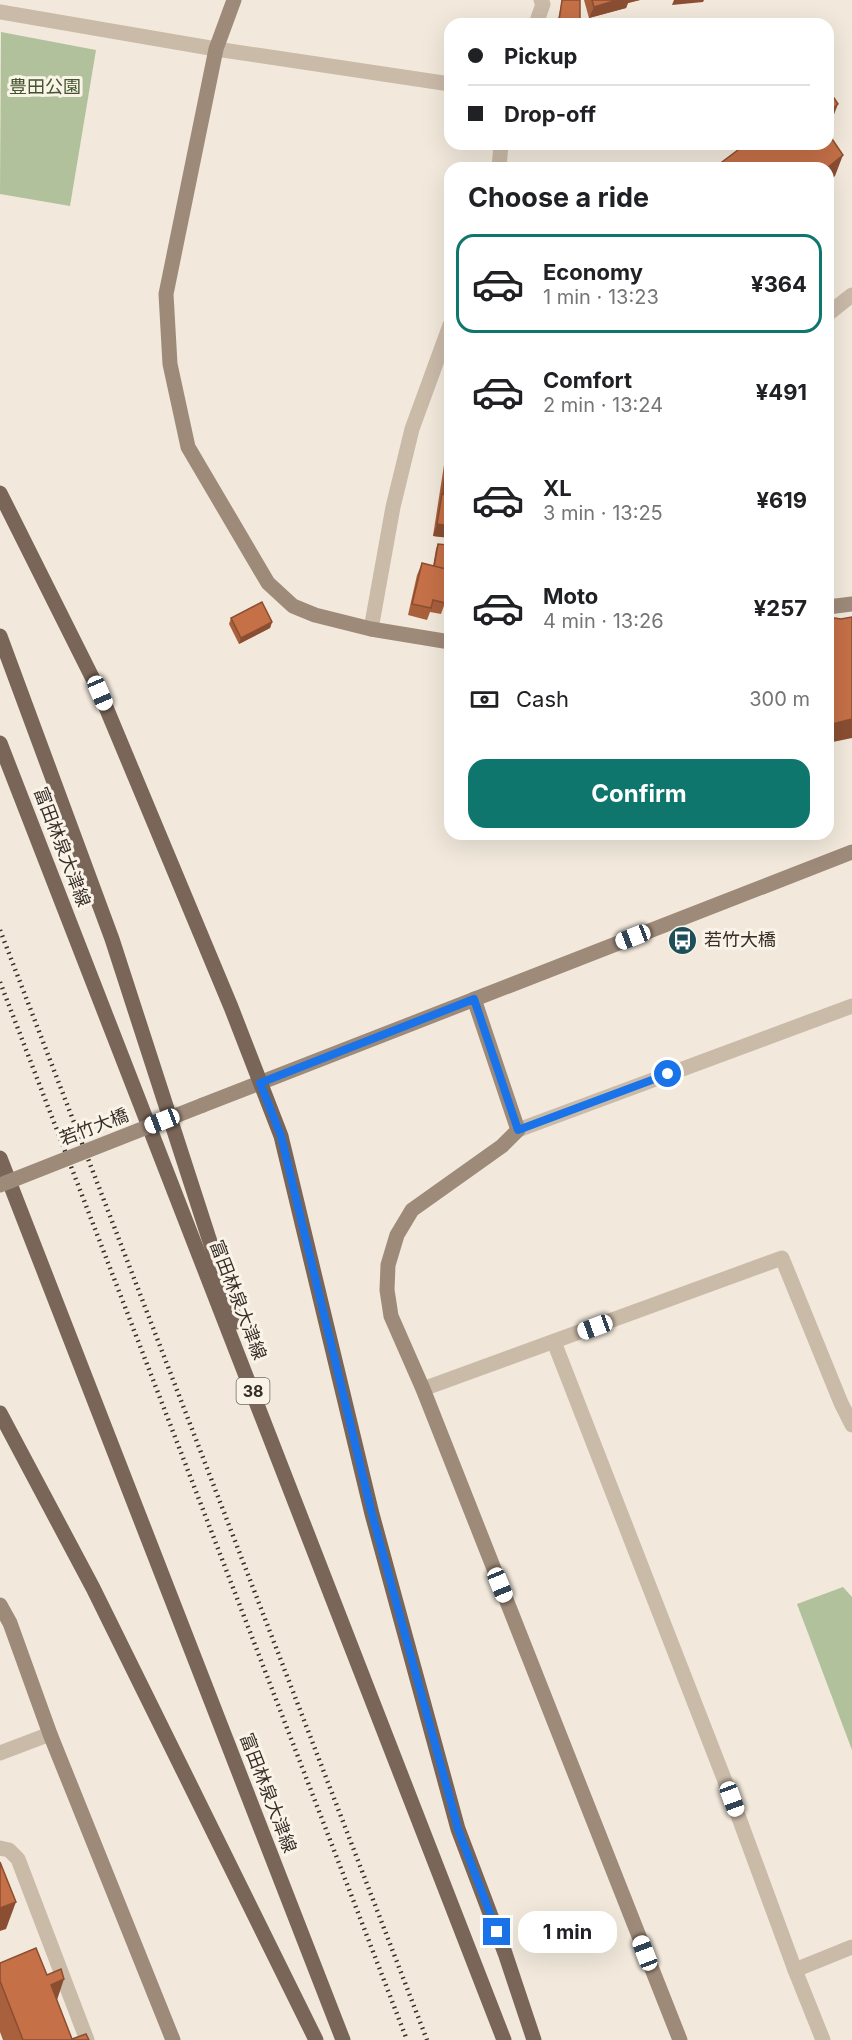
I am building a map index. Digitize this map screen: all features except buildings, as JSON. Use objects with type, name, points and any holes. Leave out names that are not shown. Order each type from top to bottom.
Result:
[{"type":"main road","points":[[0,493],[100,693],[231,1007],[281,1136],[372,1514],[455,1818],[505,1953],[534,2040]]},
{"type":"main road","points":[[0,636],[112,939],[286,1477]]},
{"type":"main road","name":"富田林泉大津線","points":[[0,743],[504,2040]]},
{"type":"main road","name":"富田林泉大津線","points":[[0,1158],[343,2040]]},
{"type":"main road","points":[[0,1413],[93,1588],[316,2040]]},
{"type":"street","points":[[234,0],[216,50],[166,294],[170,364],[188,447],[268,584],[293,606],[315,615],[370,629],[444,641]]},
{"type":"street","points":[[538,18],[543,4],[541,0]]},
{"type":"street","points":[[0,12],[216,50],[444,83]]},
{"type":"street","points":[[834,309],[852,295]]},
{"type":"street","points":[[370,629],[393,507],[412,429],[444,341]]},
{"type":"street","points":[[834,606],[852,604]]},
{"type":"street","name":"若竹大橋","points":[[0,1185],[852,852]]},
{"type":"street","points":[[474,999],[518,1130]]},
{"type":"street","points":[[680,2040],[423,1389],[391,1316],[387,1290],[388,1265],[397,1235],[412,1210],[502,1146],[518,1130],[852,1006]]},
{"type":"street","points":[[423,1389],[782,1258],[852,1425]]},
{"type":"street","points":[[554,1342],[823,2040]]},
{"type":"street","points":[[0,1605],[173,2040]]},
{"type":"street","points":[[0,1753],[50,1734]]},
{"type":"street","points":[[0,1848],[9,1850],[18,1859],[87,2040]]},
{"type":"street","points":[[795,1970],[852,1947]]},
{"type":"green space","name":"豊田公園","points":[[1,32],[96,50],[70,206],[0,194]]},
{"type":"green space","points":[[843,1587],[852,1597],[852,1750],[797,1604]]},
{"type":"railway","points":[[0,930],[427,2040]]},
{"type":"railway","points":[[0,982],[407,2040]]},
{"type":"place","name":"若竹大橋","points":[[683,940]]},
{"type":"route","points":[[497,1932],[458,1829],[372,1514],[281,1136],[260,1083],[474,999],[518,1130],[668,1074]]}]
